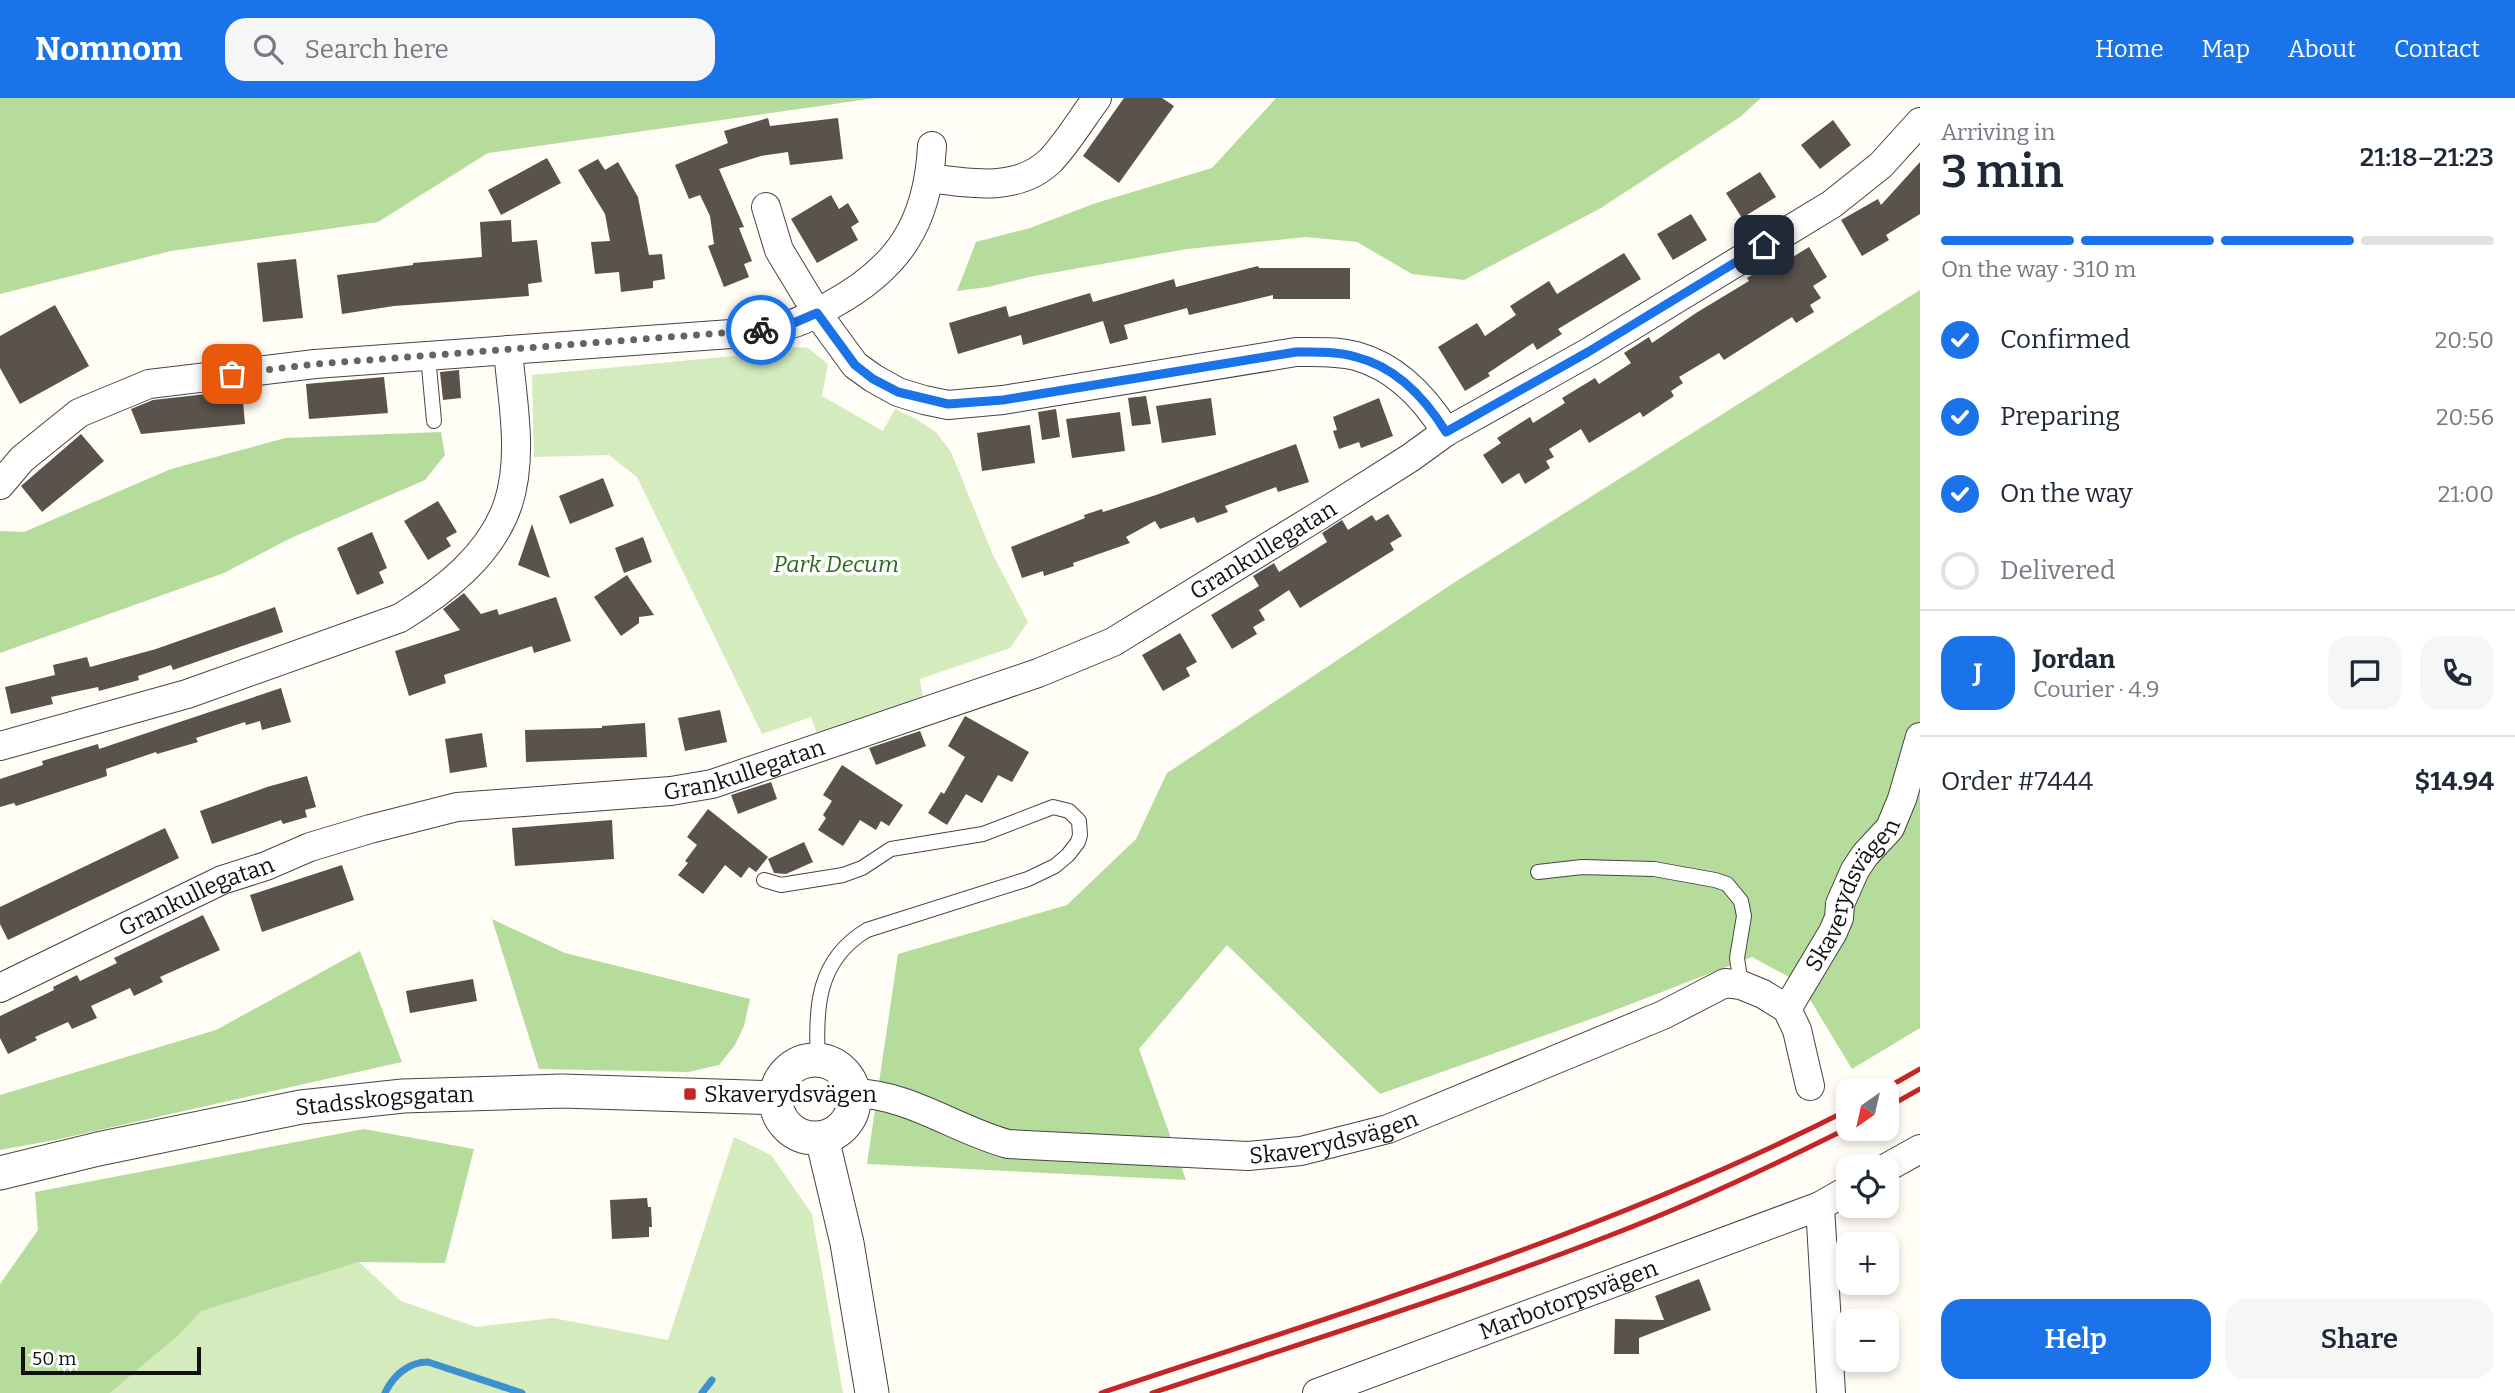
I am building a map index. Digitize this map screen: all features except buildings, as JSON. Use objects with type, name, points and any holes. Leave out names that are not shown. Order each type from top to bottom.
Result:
[{"type":"street","points":[[930,178],[962,183],[1003,184],[1026,177],[1050,161],[1097,98]]},
{"type":"street","name":"Grankullegatan","points":[[0,988],[222,880],[266,866],[310,847],[457,807],[671,791],[712,784],[1064,663],[1112,642],[1172,608],[1410,458],[1446,432],[1588,352],[1832,204],[1881,165],[1920,122]]},
{"type":"street","points":[[0,485],[22,458],[79,413],[149,384],[316,364],[744,333],[789,325],[852,294],[878,273],[904,244],[924,206],[933,146]]},
{"type":"street","points":[[766,207],[779,250],[817,313],[855,365],[873,379],[898,392],[948,404],[1003,400],[1296,352],[1331,353],[1356,357],[1385,369],[1415,390],[1434,412],[1446,432]]},
{"type":"street","points":[[0,746],[187,694],[400,618],[430,600],[459,577],[489,540],[508,504],[514,471],[515,434],[508,350]]},
{"type":"street","name":"Skaverydsvägen","points":[[1787,1009],[1833,932],[1839,918],[1840,904],[1855,870],[1890,828],[1902,799],[1920,737]]},
{"type":"street","name":"Skaverydsvägen","points":[[853,1093],[899,1102],[937,1115],[981,1137],[1008,1144],[1248,1156],[1301,1151],[1388,1129],[1663,1015],[1725,983],[1741,985]]},
{"type":"street","points":[[1741,985],[1763,994],[1787,1009],[1797,1030],[1810,1086]]},
{"type":"street","points":[[818,1060],[838,1068],[845,1075],[853,1093],[854,1103],[847,1122],[831,1135],[822,1138],[810,1138],[789,1129],[777,1109],[778,1087],[789,1070],[798,1064],[818,1060]]},
{"type":"street","name":"Stadsskogsgatan","points":[[0,1173],[257,1115],[301,1107],[402,1096],[562,1091],[776,1098]]},
{"type":"street","points":[[822,1138],[847,1243],[872,1393]]},
{"type":"street","points":[[1899,1161],[1920,1149]]},
{"type":"street","name":"Marbotorpsvägen","points":[[1317,1393],[1821,1206],[1836,1197]]},
{"type":"street","points":[[1821,1206],[1831,1393]]},
{"type":"lane","points":[[428,355],[434,421]]},
{"type":"lane","points":[[764,880],[781,885],[843,875],[862,868],[891,849],[983,834],[1053,807],[1069,811],[1079,821],[1078,842],[1055,866],[1028,879],[867,930],[852,939],[832,962],[819,999],[818,1060]]},
{"type":"lane","points":[[1538,872],[1582,867],[1654,869],[1727,884],[1741,901],[1744,916],[1737,958],[1741,985]]},
{"type":"green space","points":[[0,98],[876,98],[488,153],[378,222],[171,251],[0,294]]},
{"type":"green space","points":[[1276,98],[1761,98],[1740,117],[1601,208],[1464,280],[1412,274],[1357,242],[1306,237],[1187,249],[957,291],[976,242],[1030,228],[1096,203],[1212,168]]},
{"type":"green space","points":[[1920,290],[1920,1028],[1852,1069],[1800,983],[1752,957],[1605,1014],[1380,1094],[1227,945],[1139,1049],[1186,1180],[867,1164],[898,954],[1067,905],[1136,839],[1167,773],[1455,582]]},
{"type":"green space","name":"Park Decum","points":[[785,346],[808,348],[828,364],[822,396],[883,431],[895,409],[936,432],[951,452],[992,553],[1028,622],[1010,648],[920,679],[923,699],[817,733],[811,717],[762,734],[637,477],[609,455],[534,457],[532,375],[767,353]]},
{"type":"green space","points":[[441,432],[445,455],[425,480],[291,538],[224,573],[0,653],[0,531],[24,532],[171,469],[285,438]]},
{"type":"green space","points":[[492,919],[565,953],[750,999],[744,1026],[735,1045],[719,1065],[688,1072],[539,1069]]},
{"type":"green space","points":[[360,951],[402,1062],[0,1150],[0,1095],[216,1030]]},
{"type":"green space","points":[[364,1129],[474,1149],[445,1263],[359,1262],[201,1311],[179,1335],[110,1393],[0,1393],[0,1284],[38,1230],[35,1192]]},
{"type":"green space","points":[[734,1137],[771,1155],[812,1214],[843,1393],[110,1393],[179,1335],[200,1311],[359,1262],[401,1301],[476,1327],[553,1318],[668,1340]]},
{"type":"waterway","points":[[385,1393],[402,1371],[414,1364],[428,1362],[522,1393]]},
{"type":"waterway","points":[[702,1393],[712,1380]]},
{"type":"railway","points":[[1899,1081],[1920,1069]]},
{"type":"railway","points":[[1899,1101],[1920,1089]]},
{"type":"railway","points":[[1101,1393],[1386,1298],[1574,1231],[1758,1153],[1836,1116]]},
{"type":"railway","points":[[1152,1393],[1554,1257],[1701,1198],[1836,1134]]},
{"type":"way so far","points":[[232,374],[316,364],[761,330]]},
{"type":"place","name":"Skaverydsvägen","points":[[690,1094]]},
{"type":"route","points":[[761,330],[789,325],[817,313],[855,365],[873,379],[898,392],[948,404],[1003,400],[1296,352],[1331,353],[1356,357],[1385,369],[1415,390],[1434,412],[1446,432],[1588,352],[1764,245]]}]
